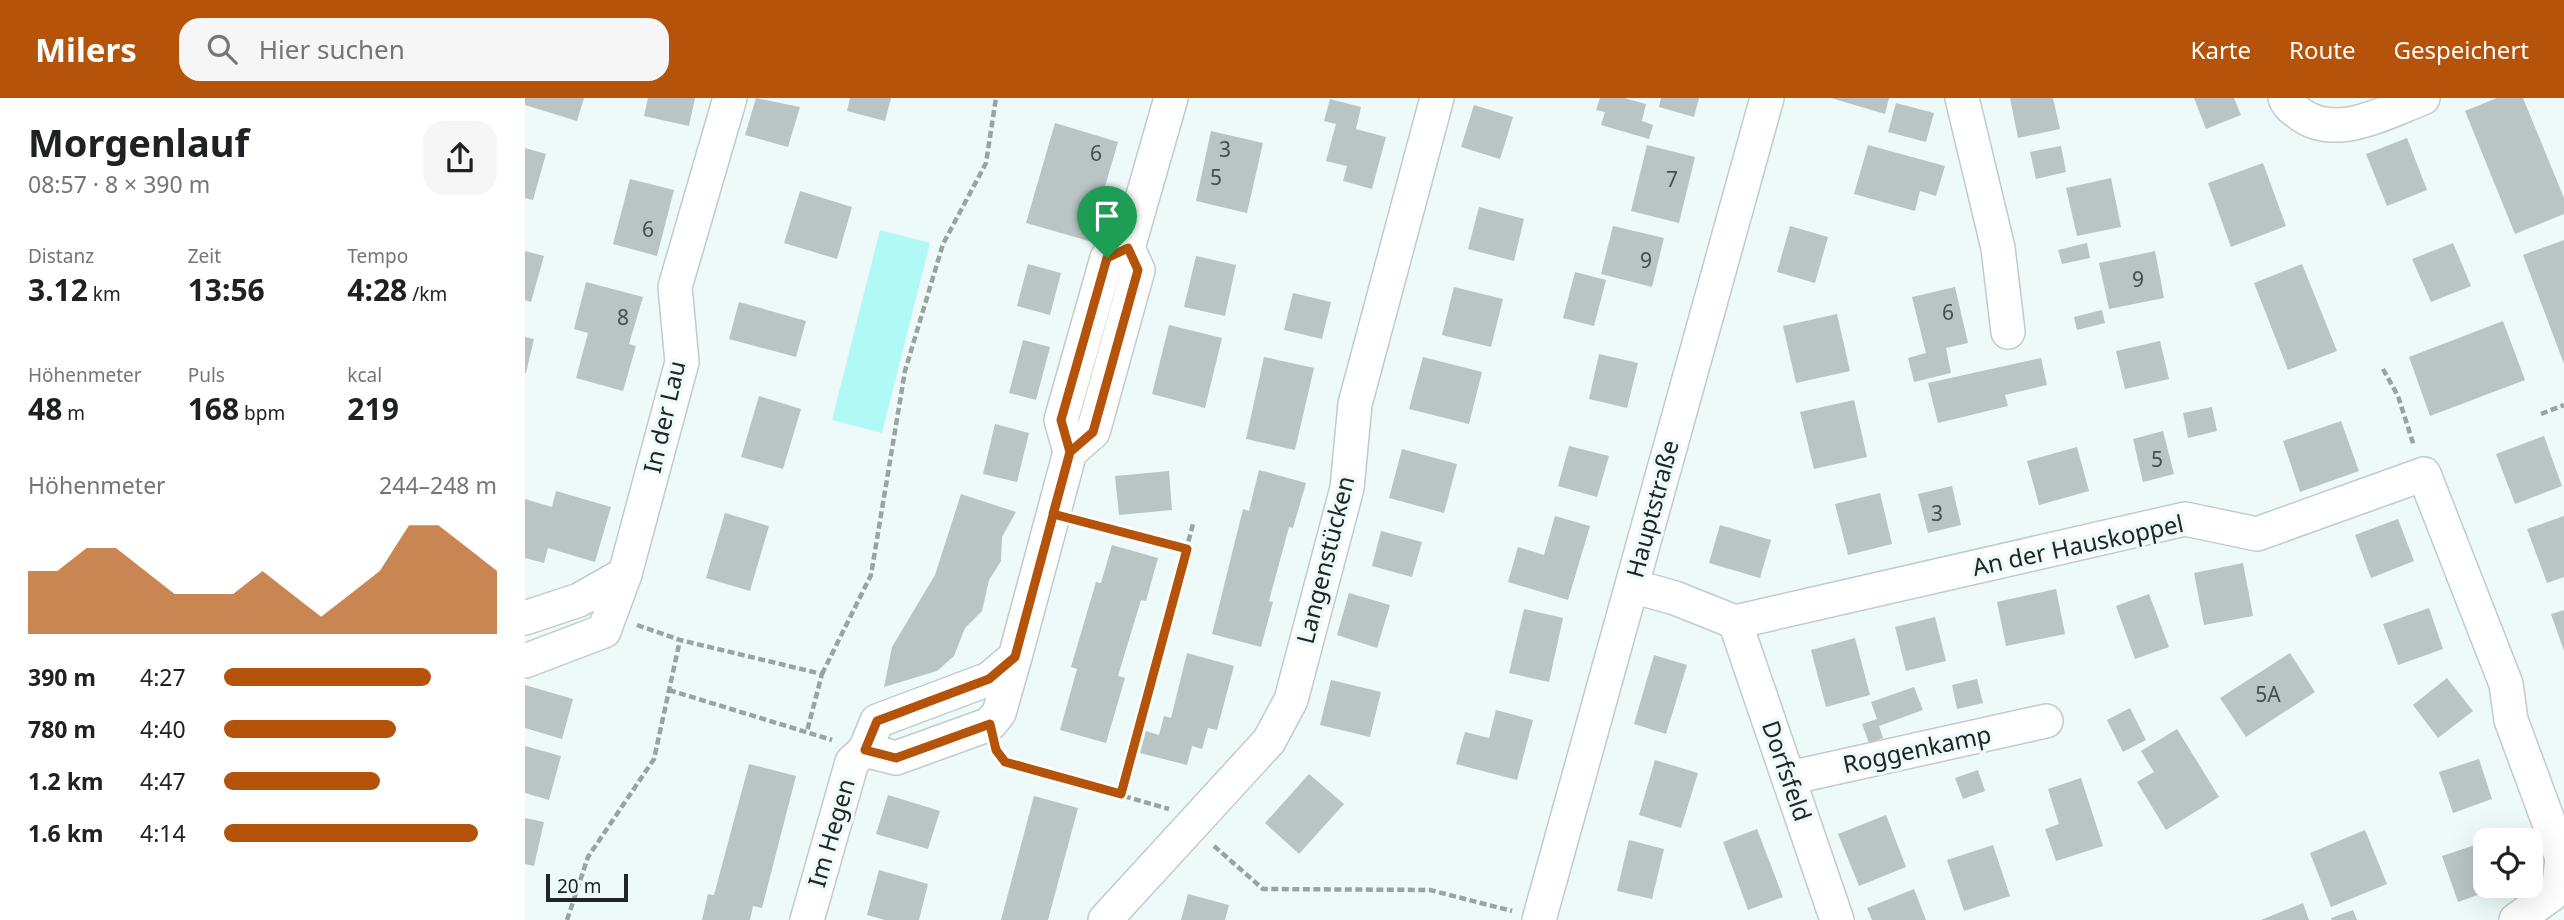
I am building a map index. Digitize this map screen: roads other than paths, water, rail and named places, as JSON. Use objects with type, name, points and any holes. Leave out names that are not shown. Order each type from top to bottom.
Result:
[{"type":"street","name":"In der Lau","points":[[525,661],[604,631],[625,573],[682,362],[674,287],[730,98]]},
{"type":"street","points":[[1015,657],[1070,452],[1061,420],[1068,393],[1107,258],[1128,248],[1171,98]]},
{"type":"street","name":"Langenstücken","points":[[1105,920],[1189,825],[1269,741],[1291,700],[1347,488],[1355,404],[1437,98]]},
{"type":"street","name":"Hauptstraße","points":[[1540,918],[1767,98]]},
{"type":"street","points":[[1962,98],[1998,248],[2008,332]]},
{"type":"street","points":[[2285,98],[2288,104],[2312,123],[2351,125],[2423,98]]},
{"type":"street","name":"An der Hauskoppel","points":[[1735,622],[2185,519],[2257,534],[2424,474],[2506,684],[2511,720],[2562,858],[2559,886],[2516,920]]},
{"type":"street","points":[[525,618],[579,600],[625,573]]},
{"type":"street","points":[[1632,586],[1675,598],[1735,622]]},
{"type":"street","name":"Dorfsfeld","points":[[1735,622],[1837,920]]},
{"type":"street","name":"Im Hegen","points":[[865,750],[896,758],[990,724],[999,713],[1015,657]]},
{"type":"street","name":"Im Hegen","points":[[807,920],[852,762],[865,750],[877,721],[989,679],[1015,657]]},
{"type":"street","name":"Roggenkamp","points":[[1789,778],[2046,721]]}]
